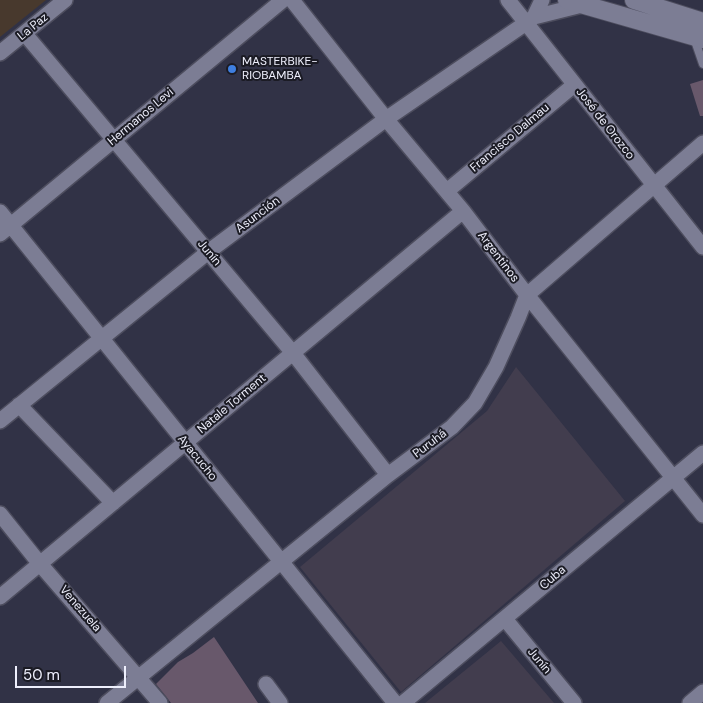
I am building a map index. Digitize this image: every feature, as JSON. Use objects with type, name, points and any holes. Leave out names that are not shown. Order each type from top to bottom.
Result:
[{"type":"street","name":"La Paz","points":[[0,54],[65,0]]},
{"type":"street","name":"Hermanos Levi","points":[[5,229],[283,0]]},
{"type":"street","name":"Argentinos","points":[[292,0],[386,119],[463,211],[527,295],[703,515]]},
{"type":"street","name":"José de Orozco","points":[[508,0],[530,20],[574,85],[703,248]]},
{"type":"street","name":"Asunción","points":[[530,20],[542,0]]},
{"type":"street","points":[[634,0],[700,32]]},
{"type":"street","name":"Asunción","points":[[0,421],[208,252],[386,119],[530,20],[579,2]]},
{"type":"street","points":[[579,2],[700,32]]},
{"type":"street","name":"Junín","points":[[25,34],[293,353],[388,475]]},
{"type":"street","name":"Francisco Dalmau","points":[[446,191],[574,85]]},
{"type":"street","name":"Puruhá","points":[[107,703],[388,475],[452,427],[475,403],[496,366],[527,295],[703,143]]},
{"type":"street","name":"Natale Torment","points":[[0,597],[463,211]]},
{"type":"street","name":"Ayacucho","points":[[0,212],[5,229],[101,338],[394,703]]},
{"type":"street","points":[[19,406],[113,503]]},
{"type":"street","name":"Cuba","points":[[403,703],[703,453]]},
{"type":"street","name":"Venezuela","points":[[0,514],[40,564],[160,703]]},
{"type":"street","name":"Junín","points":[[504,619],[574,703]]},
{"type":"street","points":[[266,684],[280,703]]},
{"type":"street","points":[[690,703],[703,692]]},
{"type":"lane","points":[[700,32],[703,64]]},
{"type":"shaded area","points":[[0,0],[46,0],[0,37]]},
{"type":"shaded area","points":[[516,367],[625,501],[401,692],[300,567],[487,411]]},
{"type":"shaded area","points":[[501,641],[554,703],[425,703]]},
{"type":"building","points":[[703,80],[703,116],[700,116],[690,84]]},
{"type":"building","points":[[214,637],[258,703],[171,703],[156,684],[178,662]]},
{"type":"place","name":"MASTERBIKE- RIOBAMBA","points":[[232,69]]}]
